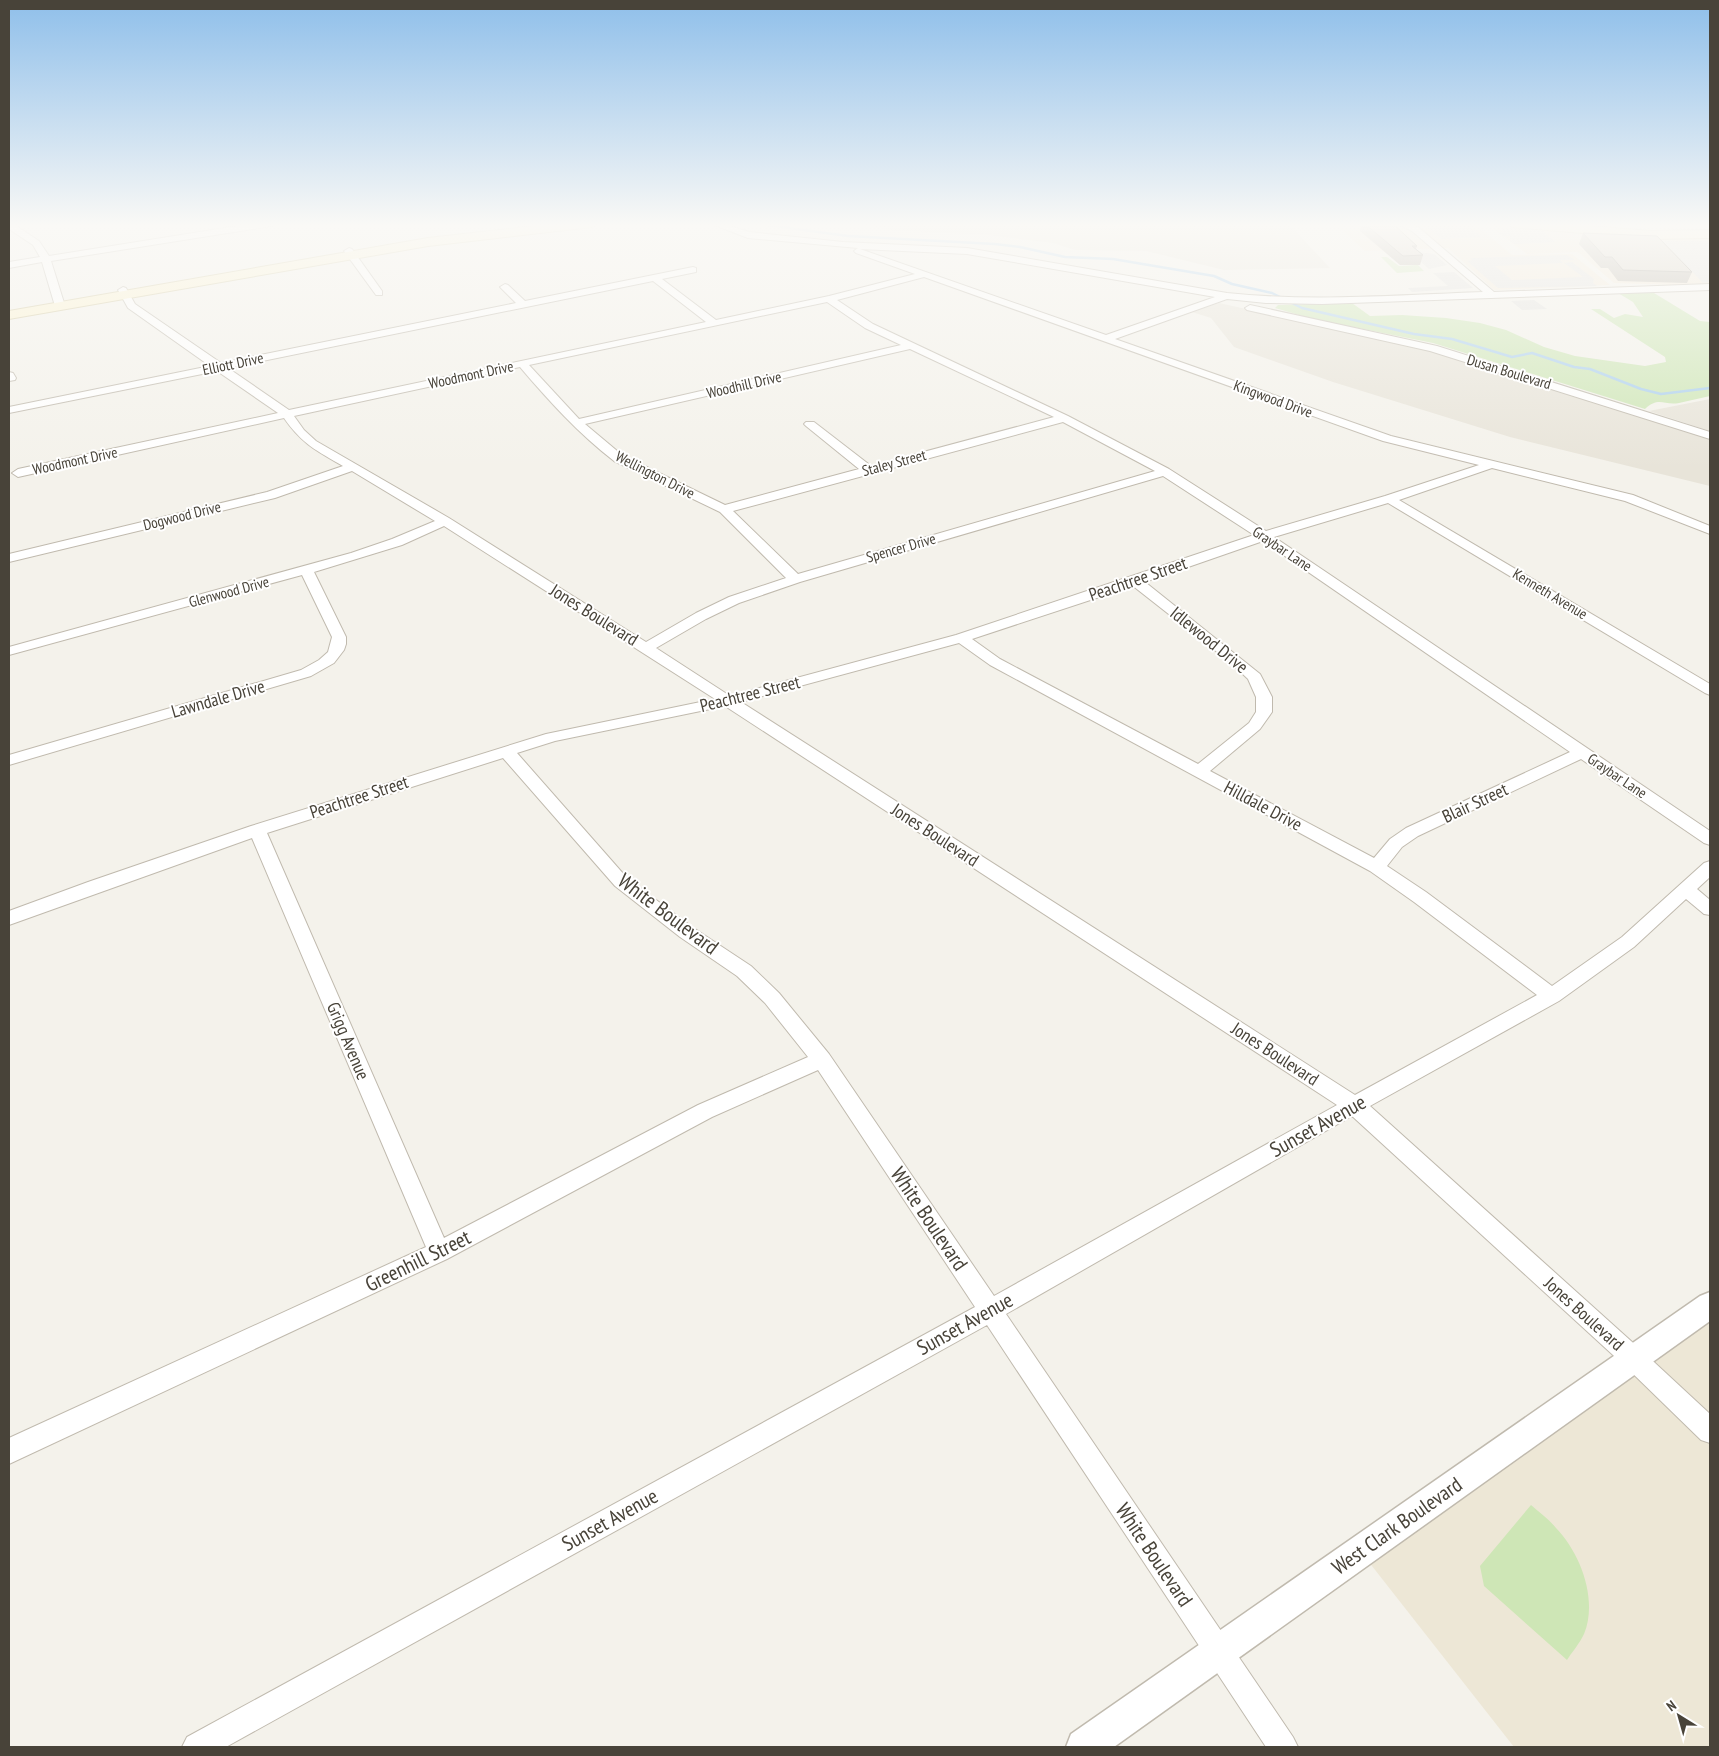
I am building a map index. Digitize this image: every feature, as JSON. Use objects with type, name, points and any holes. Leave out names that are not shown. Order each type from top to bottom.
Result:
[{"type":"main road","points":[[9,310],[51,305]]},
{"type":"main road","points":[[9,315],[55,305]]},
{"type":"street","name":"Jones Boulevard","points":[[131,305],[150,320],[287,414],[300,432],[312,443],[445,521],[646,648],[1354,1105],[1633,1358],[1710,1431]]},
{"type":"street","name":"Elliott Drive","points":[[9,410],[523,305]]},
{"type":"street","points":[[690,305],[714,323]]},
{"type":"street","name":"Woodmont Drive","points":[[18,474],[522,363],[801,305]]},
{"type":"street","name":"Graybar Lane","points":[[838,305],[868,326],[1064,418],[1166,472],[1264,536],[1710,839]]},
{"type":"street","name":"Kingwood Drive","points":[[1008,305],[1386,439],[1629,498],[1710,530]]},
{"type":"street","points":[[1105,339],[1202,305]]},
{"type":"street","name":"Dusan Boulevard","points":[[1251,305],[1433,348],[1710,436]]},
{"type":"street","name":"Woodhill Drive","points":[[576,423],[911,346]]},
{"type":"street","name":"Wellington Drive","points":[[522,363],[576,423],[603,447],[618,458],[724,509],[795,579]]},
{"type":"street","name":"Staley Street","points":[[724,509],[1064,418]]},
{"type":"street","points":[[810,424],[868,470]]},
{"type":"street","name":"Peachtree Street","points":[[9,918],[94,886],[257,830],[506,751],[552,737],[728,701],[961,638],[1264,536],[1389,499],[1490,465]]},
{"type":"street","name":"Dogwood Drive","points":[[9,558],[271,495],[353,467]]},
{"type":"street","name":"Spencer Drive","points":[[646,648],[700,616],[734,600],[795,579],[1166,472]]},
{"type":"street","name":"Kenneth Avenue","points":[[1389,499],[1710,690]]},
{"type":"street","points":[[1693,522],[1710,517]]},
{"type":"street","name":"Glenwood Drive","points":[[9,650],[306,571],[380,549],[445,521]]},
{"type":"street","name":"Lawndale Drive","points":[[9,760],[306,673],[323,664],[335,654],[340,646],[339,637],[306,571]]},
{"type":"street","name":"Idlewood Drive","points":[[1135,581],[1255,677],[1264,697],[1264,712],[1255,726],[1199,772]]},
{"type":"street","name":"Hilldale Drive","points":[[961,638],[995,662],[1376,867],[1420,896],[1552,996]]},
{"type":"street","name":"White Boulevard","points":[[506,751],[621,882],[686,932],[744,971],[772,998],[822,1060],[1283,1747]]},
{"type":"street","name":"Blair Street","points":[[1376,867],[1396,843],[1412,832],[1583,752]]},
{"type":"street","name":"Grigg Avenue","points":[[257,830],[439,1252]]},
{"type":"street","name":"Sunset Avenue","points":[[197,1747],[990,1311],[1354,1105],[1552,996],[1628,942],[1710,867]]},
{"type":"street","points":[[1686,890],[1710,909]]},
{"type":"street","name":"Greenhill Street","points":[[9,1451],[439,1252],[705,1111],[822,1060]]},
{"type":"street","name":"West Clark Boulevard","points":[[1084,1747],[1710,1305]]},
{"type":"shaded area","points":[[1213,305],[1228,305],[1431,350],[1710,438],[1710,486],[1510,437],[1333,382],[1234,347],[1211,318],[1192,312]]},
{"type":"shaded area","points":[[1516,305],[1541,305],[1547,309],[1522,310]]},
{"type":"shaded area","points":[[1710,399],[1710,431],[1649,411]]},
{"type":"shaded area","points":[[1710,1305],[1710,1747],[1514,1747],[1361,1552]]},
{"type":"green space","points":[[1278,305],[1355,305],[1370,316],[1402,315],[1446,318],[1480,323],[1506,330],[1544,347],[1575,356],[1645,366],[1666,362],[1665,357],[1591,309],[1600,309],[1614,318],[1625,314],[1643,317],[1635,305],[1674,305],[1700,321],[1710,322],[1710,396],[1674,404],[1658,402],[1645,409],[1433,343],[1313,319],[1275,308]]},
{"type":"green space","points":[[1531,1505],[1565,1539],[1580,1564],[1585,1578],[1588,1592],[1588,1621],[1584,1634],[1567,1660],[1484,1586],[1480,1566]]},
{"type":"waterway","points":[[1296,305],[1302,308],[1414,334],[1452,339],[1512,357],[1532,353],[1574,367],[1590,369],[1641,389],[1661,394],[1710,388]]}]
